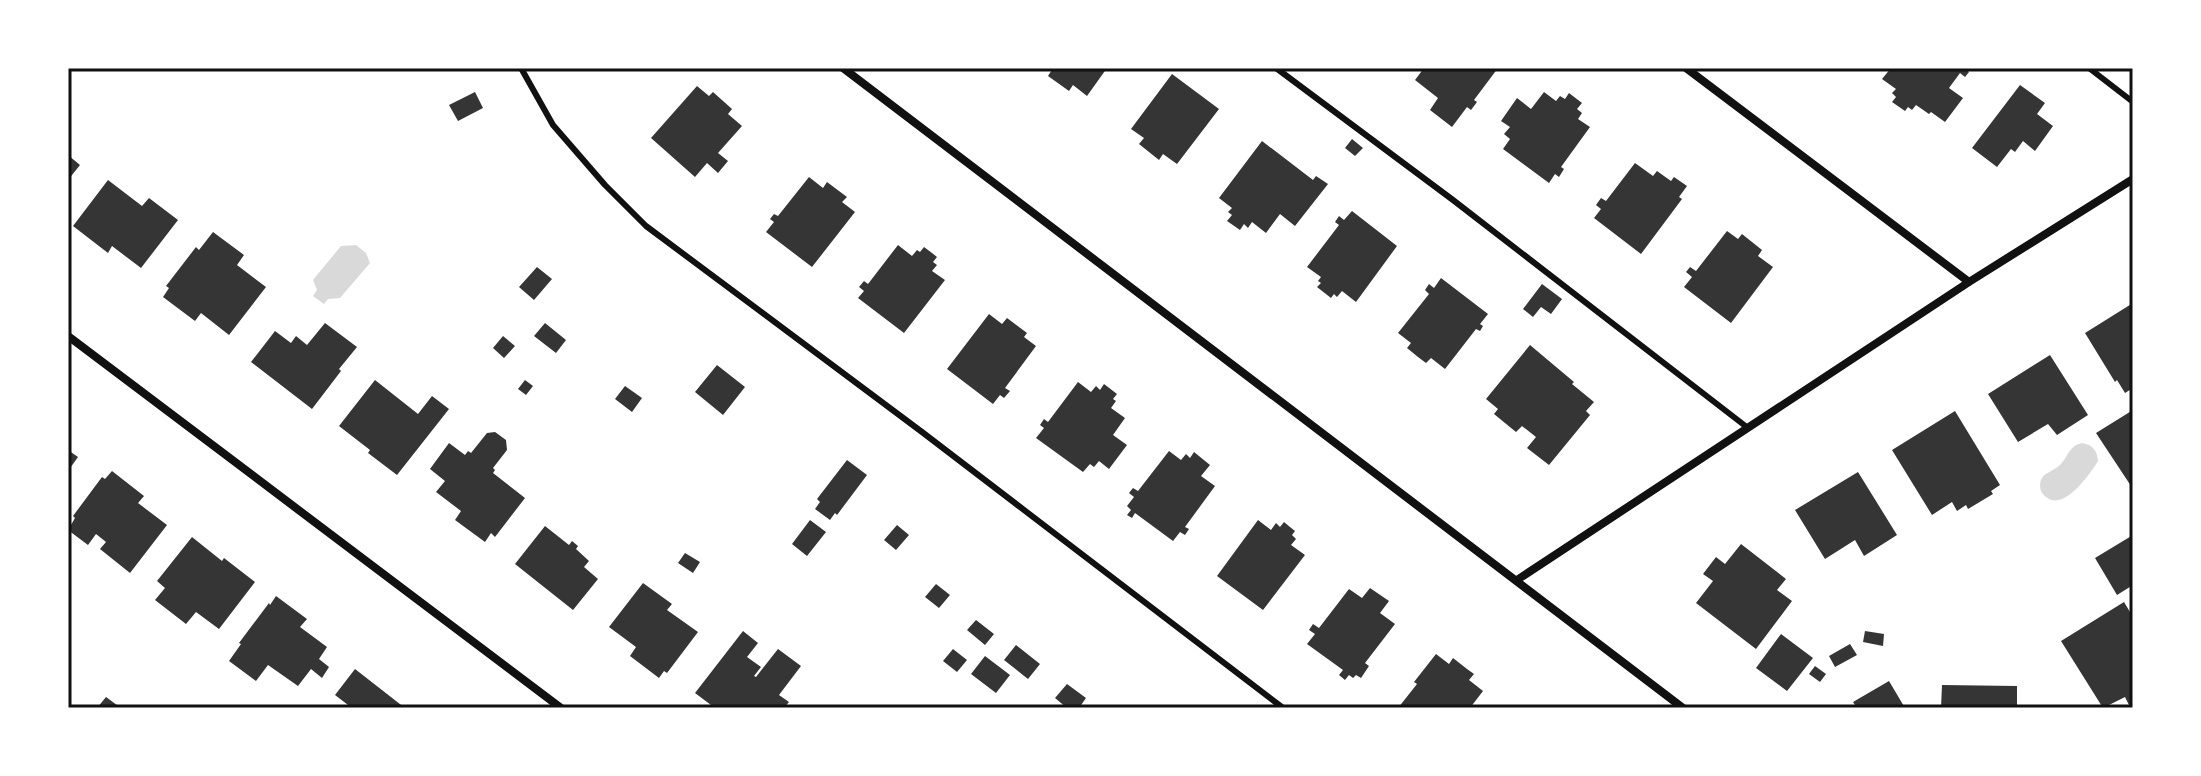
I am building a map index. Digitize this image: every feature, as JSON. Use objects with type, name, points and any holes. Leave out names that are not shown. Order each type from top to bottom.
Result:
[{"type":"street","points":[[843,68],[1683,708]]},
{"type":"street","points":[[1686,68],[1969,282]]},
{"type":"street","points":[[1517,580],[1969,282],[2133,179]]},
{"type":"street","points":[[68,336],[561,708]]},
{"type":"lane","points":[[521,68],[553,125],[646,226],[1283,708]]},
{"type":"lane","points":[[1276,68],[1748,428]]},
{"type":"lane","points":[[2089,68],[2133,102]]},
{"type":"shaded area","points":[[356,245],[366,253],[370,263],[340,298],[328,299],[324,304],[313,296],[317,290],[313,280],[341,246]]},
{"type":"shaded area","points":[[2082,443],[2095,451],[2098,461],[2094,467],[2068,496],[2061,500],[2046,497],[2040,489],[2042,477],[2061,464],[2074,446]]},
{"type":"building","points":[[1053,68],[1107,68],[1087,96],[1073,85],[1069,91],[1048,76]]},
{"type":"building","points":[[1424,68],[1498,68],[1474,100],[1477,102],[1471,110],[1467,107],[1452,127],[1430,110],[1438,98],[1415,80]]},
{"type":"building","points":[[1891,68],[1965,68],[1969,72],[1965,77],[1960,73],[1949,88],[1963,98],[1945,122],[1916,105],[1912,110],[1908,107],[1905,111],[1892,102],[1896,97],[1892,93],[1896,89],[1882,79]]},
{"type":"building","points":[[1172,74],[1219,109],[1177,164],[1163,154],[1159,160],[1139,144],[1144,138],[1131,129]]},
{"type":"building","points":[[2020,85],[2045,103],[2037,114],[2053,126],[2035,151],[2023,141],[2015,152],[2011,149],[1997,167],[1972,148]]},
{"type":"building","points":[[697,86],[709,96],[713,92],[732,109],[728,114],[742,126],[718,153],[728,161],[718,173],[707,163],[695,177],[651,138]]},
{"type":"building","points":[[475,92],[483,108],[458,121],[449,105]]},
{"type":"building","points":[[1544,92],[1556,101],[1560,96],[1565,99],[1569,93],[1582,103],[1577,109],[1582,113],[1578,119],[1590,127],[1561,167],[1564,169],[1559,177],[1555,174],[1549,183],[1503,149],[1510,139],[1504,134],[1510,127],[1501,121],[1517,98],[1531,109]]},
{"type":"building","points":[[1352,139],[1363,148],[1355,156],[1345,148]]},
{"type":"building","points":[[1262,141],[1313,180],[1316,176],[1328,184],[1295,226],[1280,214],[1266,233],[1252,222],[1248,228],[1244,224],[1240,230],[1227,221],[1232,215],[1228,212],[1232,208],[1219,198]]},
{"type":"building","points":[[68,155],[80,165],[68,180]]},
{"type":"building","points":[[1635,163],[1653,176],[1657,171],[1671,181],[1674,177],[1687,186],[1679,197],[1682,199],[1641,254],[1594,218],[1601,209],[1596,205],[1601,198],[1606,201]]},
{"type":"building","points":[[809,177],[823,188],[827,182],[847,197],[842,202],[855,212],[812,267],[766,232],[774,222],[770,219],[774,214],[778,216]]},
{"type":"building","points":[[108,180],[142,206],[149,198],[178,220],[141,268],[112,246],[108,253],[73,226]]},
{"type":"building","points":[[1352,211],[1397,246],[1356,302],[1342,291],[1331,298],[1317,287],[1321,277],[1307,267],[1339,225],[1335,222],[1339,216],[1344,220]]},
{"type":"building","points":[[1727,231],[1738,239],[1742,234],[1762,250],[1758,256],[1773,267],[1731,323],[1684,287],[1692,277],[1686,272],[1690,267],[1696,271]]},
{"type":"building","points":[[213,232],[244,255],[237,265],[266,287],[229,335],[201,313],[195,321],[163,297],[169,288],[166,286],[196,247],[199,250]]},
{"type":"building","points":[[898,245],[912,256],[924,247],[937,257],[933,262],[937,265],[932,271],[945,280],[904,333],[858,298],[864,291],[859,287],[864,281],[868,284]]},
{"type":"building","points":[[537,267],[552,279],[534,300],[519,287]]},
{"type":"building","points":[[1441,278],[1488,314],[1480,324],[1483,326],[1480,331],[1476,329],[1445,369],[1431,358],[1426,363],[1418,357],[1407,348],[1411,343],[1398,333],[1429,294],[1425,290],[1429,284],[1434,288]]},
{"type":"building","points":[[1542,284],[1562,299],[1551,314],[1541,307],[1533,317],[1523,309]]},
{"type":"building","points":[[2133,303],[2133,388],[2125,393],[2085,333]]},
{"type":"building","points":[[989,314],[1002,324],[1007,318],[1027,333],[1024,337],[1036,346],[1005,388],[1010,391],[1004,398],[1000,395],[993,404],[947,369]]},
{"type":"building","points":[[325,323],[357,347],[312,409],[251,362],[275,331],[291,343],[296,336],[307,345]]},
{"type":"building","points":[[545,323],[566,340],[556,353],[534,336]]},
{"type":"building","points":[[503,336],[515,346],[504,358],[493,348]]},
{"type":"building","points":[[1530,345],[1594,402],[1586,411],[1590,415],[1549,465],[1527,448],[1536,437],[1522,426],[1516,432],[1494,414],[1498,409],[1486,399]]},
{"type":"building","points":[[2050,355],[2088,415],[2057,435],[2048,424],[2018,442],[1988,394]]},
{"type":"building","points":[[717,365],[745,387],[723,415],[695,392]]},
{"type":"building","points":[[375,380],[418,414],[432,396],[449,409],[397,475],[339,426]]},
{"type":"building","points":[[525,380],[533,386],[526,395],[518,389]]},
{"type":"building","points":[[1078,382],[1091,392],[1096,386],[1100,390],[1104,384],[1117,394],[1111,408],[1125,418],[1113,435],[1127,445],[1109,469],[1099,461],[1094,467],[1090,464],[1083,472],[1036,438],[1044,428],[1040,425],[1044,419],[1048,422]]},
{"type":"building","points":[[625,386],[642,398],[632,412],[615,399]]},
{"type":"building","points":[[2133,410],[2133,489],[2096,433]]},
{"type":"building","points":[[1955,411],[2000,485],[1991,491],[1993,494],[1968,509],[1966,505],[1957,511],[1952,502],[1932,515],[1892,450]]},
{"type":"building","points":[[495,432],[506,440],[507,450],[493,468],[493,473],[525,498],[495,537],[491,533],[485,542],[455,520],[461,511],[436,492],[445,481],[430,469],[449,443],[465,455],[468,451],[471,453],[487,433]]},
{"type":"building","points":[[68,450],[78,457],[68,471]]},
{"type":"building","points":[[1169,451],[1181,460],[1186,454],[1190,458],[1194,452],[1210,465],[1201,476],[1215,486],[1185,527],[1189,529],[1185,535],[1180,532],[1173,541],[1135,513],[1132,518],[1127,515],[1131,510],[1127,506],[1134,497],[1129,493],[1133,488],[1138,491]]},
{"type":"building","points":[[847,460],[867,475],[830,520],[815,509],[820,502],[817,499]]},
{"type":"building","points":[[112,471],[144,496],[138,503],[167,525],[130,573],[100,549],[106,542],[96,534],[88,545],[68,530],[75,518],[73,516],[102,477],[105,479]]},
{"type":"building","points":[[1858,472],[1897,535],[1864,556],[1855,540],[1825,559],[1795,510]]},
{"type":"building","points":[[810,520],[826,532],[807,556],[792,544]]},
{"type":"building","points":[[1258,520],[1271,530],[1276,523],[1280,527],[1284,522],[1295,531],[1292,535],[1296,539],[1291,545],[1305,555],[1263,610],[1217,576]]},
{"type":"building","points":[[897,525],[909,535],[896,550],[884,540]]},
{"type":"building","points":[[545,526],[569,545],[572,541],[578,546],[576,549],[589,561],[584,567],[598,579],[573,610],[515,564]]},
{"type":"building","points":[[2133,535],[2133,585],[2117,595],[2095,558]]},
{"type":"building","points":[[192,537],[255,582],[219,629],[196,612],[186,624],[155,600],[165,588],[157,581]]},
{"type":"building","points":[[1741,544],[1786,579],[1777,590],[1792,601],[1756,649],[1696,603],[1713,581],[1703,574],[1716,557],[1725,564]]},
{"type":"building","points":[[685,553],[700,562],[693,573],[678,563]]},
{"type":"building","points":[[643,583],[672,604],[667,610],[698,632],[667,673],[664,671],[659,678],[630,656],[636,647],[609,627]]},
{"type":"building","points":[[936,584],[950,595],[939,608],[925,597]]},
{"type":"building","points":[[1370,588],[1389,601],[1380,613],[1395,624],[1365,663],[1369,666],[1361,678],[1349,675],[1345,680],[1339,675],[1343,670],[1307,644],[1315,634],[1309,630],[1313,624],[1319,628],[1349,589],[1362,598]]},
{"type":"building","points":[[276,596],[307,619],[300,627],[327,647],[319,659],[329,667],[322,678],[311,669],[298,686],[268,665],[256,681],[229,661],[239,643]]},
{"type":"building","points":[[2124,602],[2133,617],[2133,706],[2130,707],[2125,697],[2103,708],[2061,641]]},
{"type":"building","points":[[976,620],[994,634],[985,645],[967,630]]},
{"type":"building","points":[[743,631],[758,643],[747,657],[761,667],[754,676],[778,649],[801,666],[779,695],[789,702],[784,708],[715,708],[695,693]]},
{"type":"building","points":[[1865,631],[1884,634],[1883,646],[1863,642]]},
{"type":"building","points":[[1781,634],[1813,658],[1787,691],[1756,668]]},
{"type":"building","points":[[1850,644],[1857,655],[1835,667],[1829,656]]},
{"type":"building","points":[[1016,645],[1040,664],[1028,679],[1004,660]]},
{"type":"building","points":[[953,649],[967,660],[957,672],[943,661]]},
{"type":"building","points":[[1436,654],[1449,664],[1453,658],[1474,674],[1469,680],[1483,691],[1470,708],[1398,708],[1417,684],[1414,682]]},
{"type":"building","points":[[985,656],[1010,675],[996,693],[971,674]]},
{"type":"building","points":[[1815,666],[1826,674],[1820,682],[1809,674]]},
{"type":"building","points":[[355,669],[405,708],[352,708],[335,695]]},
{"type":"building","points":[[1889,681],[1905,708],[1857,708],[1853,702]]},
{"type":"building","points":[[1067,684],[1086,698],[1079,708],[1067,708],[1055,698]]},
{"type":"building","points":[[1942,685],[2017,686],[2017,708],[1941,708]]},
{"type":"building","points":[[106,697],[121,708],[97,708]]}]
